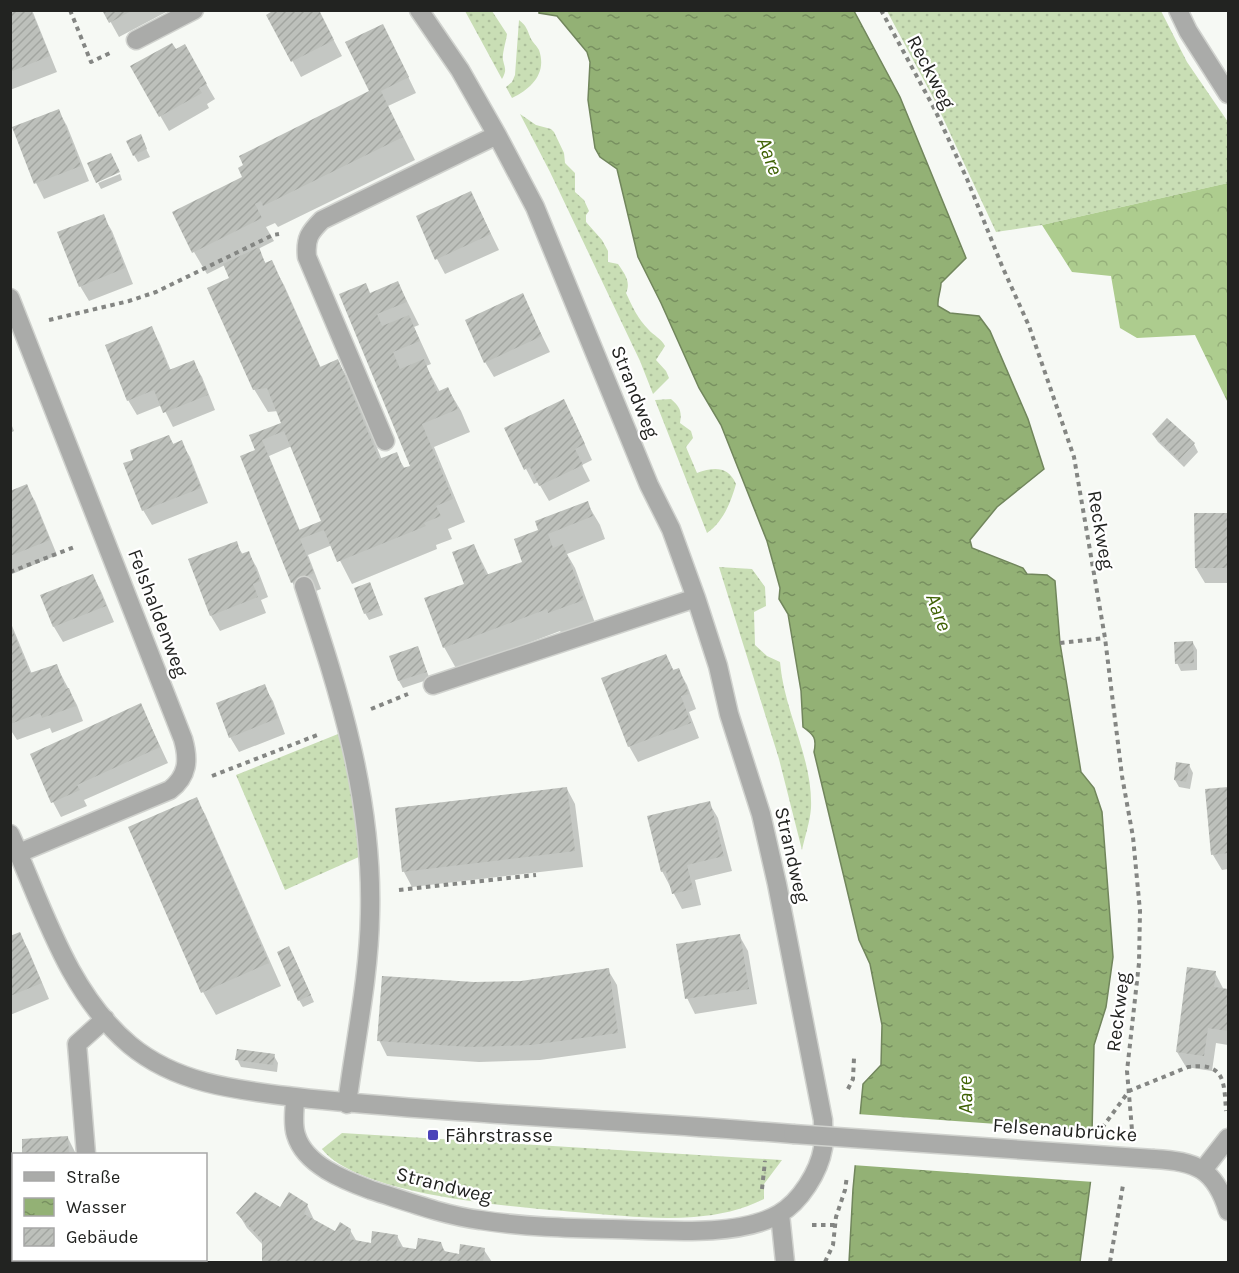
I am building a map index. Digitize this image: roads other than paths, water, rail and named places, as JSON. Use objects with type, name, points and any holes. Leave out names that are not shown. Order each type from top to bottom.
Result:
[{"type":"street","points":[[136,40],[194,10]]},
{"type":"street","name":"Strandweg","points":[[295,1097],[294,1127],[303,1149],[314,1161],[355,1184],[371,1190],[479,1220],[572,1228],[710,1230],[737,1227],[764,1221],[780,1214],[806,1188],[819,1162],[823,1146],[823,1120],[764,826],[696,598],[671,529],[649,485],[535,207],[460,70],[419,10]]},
{"type":"street","points":[[1178,10],[1200,51],[1228,94]]},
{"type":"street","points":[[385,441],[308,257],[306,247],[310,232],[322,220],[497,135]]},
{"type":"street","name":"Felshaldenweg","points":[[10,298],[183,739],[187,759],[186,769],[177,784],[158,796],[19,853]]},
{"type":"street","points":[[10,834],[74,977],[88,999],[129,1044],[172,1071],[193,1079],[235,1089],[347,1104],[367,962],[371,891],[368,837],[362,789],[345,718],[304,586]]},
{"type":"street","points":[[433,685],[696,598]]},
{"type":"street","points":[[86,1153],[77,1044],[105,1019]]},
{"type":"street","name":"Felsenaubrücke","points":[[347,1104],[1177,1160],[1203,1170]]},
{"type":"street","points":[[1228,1138],[1203,1170],[1218,1184],[1228,1211]]},
{"type":"street","points":[[780,1214],[785,1263]]},
{"type":"water","name":"Aare","points":[[539,11],[854,11],[900,97],[966,258],[941,283],[938,306],[950,313],[979,316],[990,331],[1028,419],[1044,469],[997,507],[970,540],[972,548],[1023,568],[1027,574],[1047,575],[1055,581],[1060,643],[1081,772],[1094,788],[1102,812],[1113,957],[1106,1007],[1094,1045],[1091,1178],[1080,1262],[849,1262],[863,1084],[881,1065],[882,1025],[870,964],[859,940],[814,752],[815,740],[803,727],[801,691],[788,614],[779,599],[780,588],[767,541],[721,425],[699,388],[638,257],[617,169],[600,157],[595,148],[588,100],[590,62],[587,52],[557,16],[539,13]]},
{"type":"place","name":"Fährstrasse","points":[[433,1135]]}]
